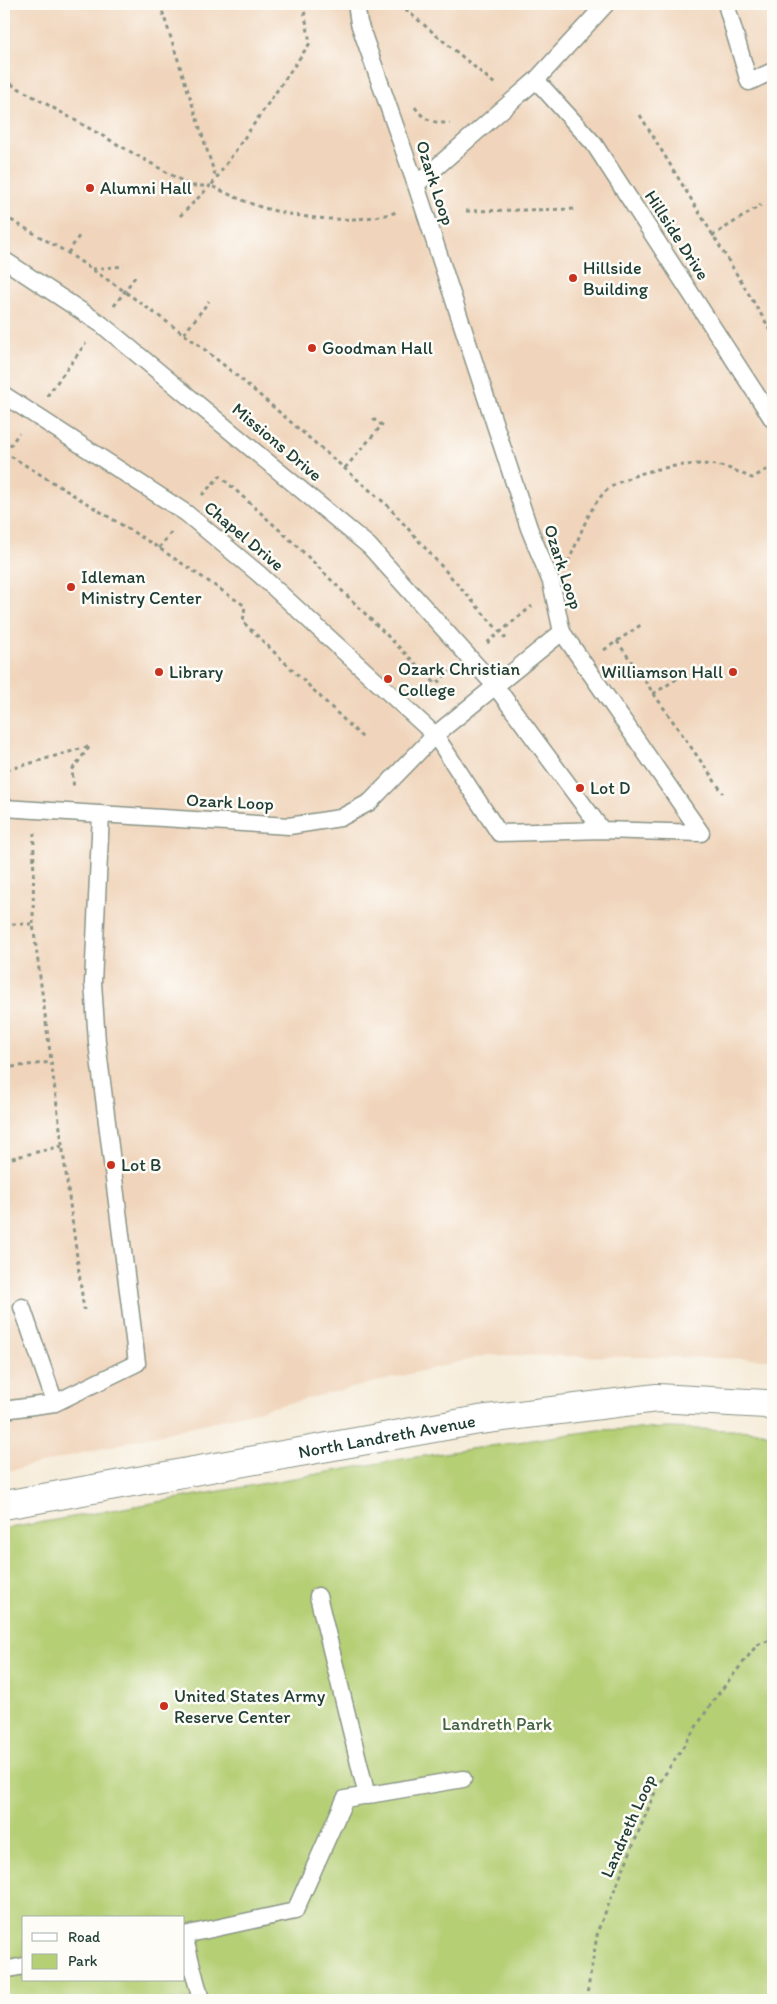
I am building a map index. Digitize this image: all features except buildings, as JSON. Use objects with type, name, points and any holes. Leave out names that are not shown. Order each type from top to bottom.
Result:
[{"type":"street","name":"North Landreth Avenue","points":[[4,1505],[479,1420],[657,1398],[766,1404],[773,1407]]},
{"type":"lane","name":"Ozark Loop","points":[[4,808],[289,826],[340,818],[370,802],[435,736],[562,632],[551,582],[529,528],[416,185],[359,23],[356,4]]},
{"type":"lane","points":[[416,185],[536,80],[606,4]]},
{"type":"lane","points":[[726,4],[749,82],[773,71]]},
{"type":"lane","name":"Hillside Drive","points":[[536,80],[594,144],[773,420]]},
{"type":"lane","name":"Missions Drive","points":[[4,260],[101,324],[369,546],[496,687],[602,830]]},
{"type":"lane","name":"Chapel Drive","points":[[4,395],[186,513],[260,574],[435,736],[499,833],[602,830]]},
{"type":"lane","points":[[562,632],[700,833],[602,830]]},
{"type":"lane","points":[[4,1410],[55,1403],[137,1363],[97,1042],[93,993],[102,814]]},
{"type":"lane","points":[[22,1307],[55,1403]]},
{"type":"lane","points":[[318,1596],[368,1796]]},
{"type":"lane","points":[[185,1935],[295,1911],[345,1799],[463,1779]]},
{"type":"lane","points":[[185,1939],[201,2000]]},
{"type":"lane","points":[[4,1970],[22,1966]]},
{"type":"path","points":[[160,4],[216,178]]},
{"type":"path","points":[[180,216],[211,186],[310,43],[303,4]]},
{"type":"path","points":[[399,4],[497,86],[501,83]]},
{"type":"path","points":[[4,80],[191,186],[211,186],[267,209],[302,215],[338,219],[376,218],[397,212]]},
{"type":"path","points":[[414,105],[422,116],[435,123],[450,123],[456,120]]},
{"type":"path","points":[[640,116],[773,334]]},
{"type":"path","points":[[712,236],[761,204]]},
{"type":"path","points":[[466,211],[577,209]]},
{"type":"path","points":[[4,216],[68,253],[124,291],[184,334],[242,380],[387,505],[507,640]]},
{"type":"path","points":[[68,253],[79,236]]},
{"type":"path","points":[[92,269],[124,266]]},
{"type":"path","points":[[137,274],[4,453],[159,548],[245,606],[243,622],[364,739]]},
{"type":"path","points":[[184,334],[209,302]]},
{"type":"path","points":[[345,468],[382,425],[373,419]]},
{"type":"path","points":[[567,564],[590,511],[604,492],[629,479],[653,470],[681,464],[719,465],[752,478],[773,466]]},
{"type":"path","points":[[159,548],[186,513],[220,476],[296,544],[436,684],[459,662],[500,632]]},
{"type":"path","points":[[642,624],[617,641],[723,793]]},
{"type":"path","points":[[653,694],[680,677]]},
{"type":"path","points":[[7,770],[90,746],[72,770],[76,812]]},
{"type":"path","points":[[34,810],[33,924],[84,1310]]},
{"type":"path","points":[[4,924],[33,924]]},
{"type":"path","points":[[4,1068],[51,1062]]},
{"type":"path","points":[[4,1160],[62,1146]]},
{"type":"path","name":"Landreth Loop","points":[[586,2000],[598,1930],[658,1784],[727,1683],[756,1645],[773,1639]]},
{"type":"shaded area","name":"Ozark Christian College","points":[[4,4],[773,4],[773,1359],[488,1355],[4,1472]]},
{"type":"green space","name":"Landreth Park","points":[[669,1428],[758,1431],[773,1435],[773,2000],[4,2000],[4,1529],[403,1459],[599,1430]]},
{"type":"place","name":"Alumni Hall","points":[[90,188]]},
{"type":"place","name":"Hillside Building","points":[[573,278]]},
{"type":"place","name":"Goodman Hall","points":[[312,348]]},
{"type":"place","name":"Idleman Ministry Center","points":[[71,587]]},
{"type":"place","name":"Library","points":[[159,672]]},
{"type":"place","name":"Williamson Hall","points":[[733,672]]},
{"type":"place","name":"Ozark Christian College","points":[[388,679]]},
{"type":"place","name":"Lot D","points":[[580,788]]},
{"type":"place","name":"Lot B","points":[[111,1165]]},
{"type":"place","name":"United States Army Reserve Center","points":[[164,1706]]}]
